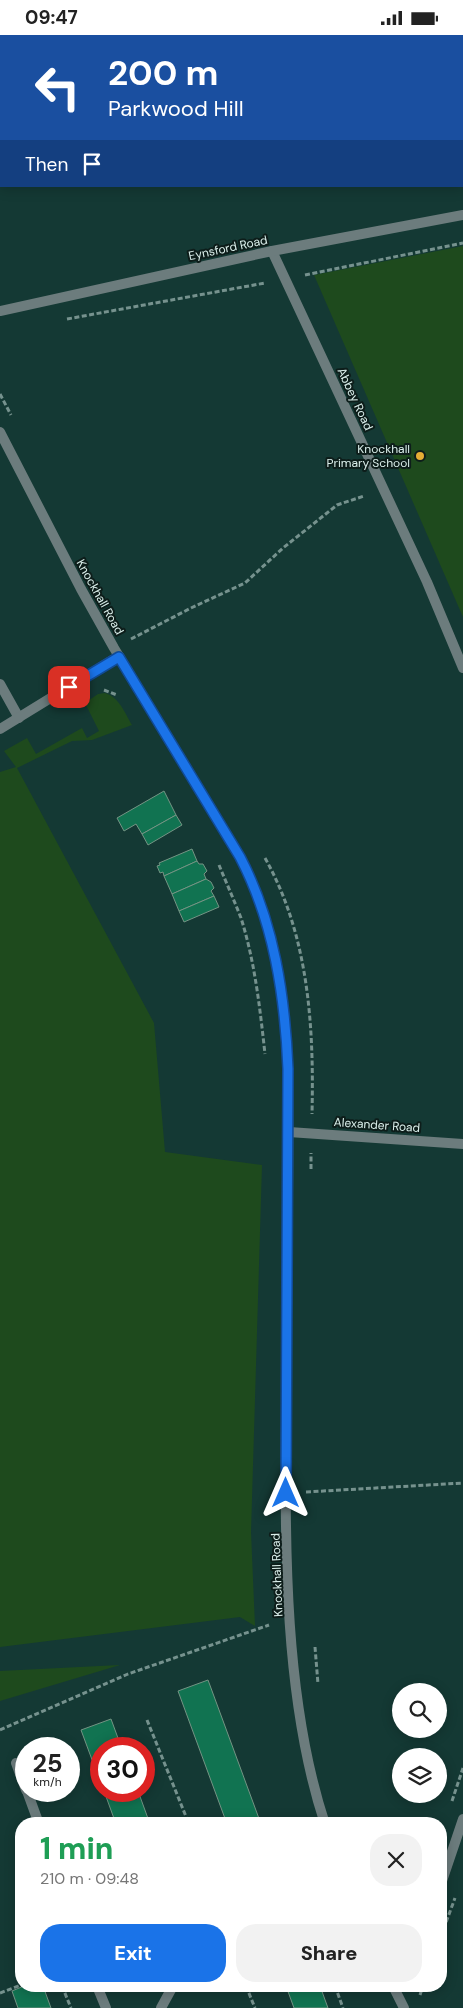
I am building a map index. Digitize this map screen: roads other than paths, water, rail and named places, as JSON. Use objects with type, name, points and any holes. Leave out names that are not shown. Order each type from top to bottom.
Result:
[{"type":"street","name":"Eynsford Road","points":[[0,311],[272,251],[463,215]]},
{"type":"street","name":"Abbey Road","points":[[272,251],[427,582],[463,668]]},
{"type":"street","name":"Knockhall Road","points":[[0,432],[81,589],[117,652],[224,827],[249,874],[272,945],[285,1015],[288,1060],[286,1493],[291,1618],[304,1739],[310,1774],[323,1817]]},
{"type":"street","points":[[0,729],[20,718],[117,652]]},
{"type":"street","points":[[0,684],[20,718]]},
{"type":"street","name":"Alexander Road","points":[[289,1132],[463,1143]]},
{"type":"street","points":[[31,1802],[37,1817]]},
{"type":"street","points":[[447,1866],[463,1819]]},
{"type":"street","points":[[99,1992],[106,2008]]},
{"type":"street","points":[[161,2008],[170,1992]]},
{"type":"street","points":[[396,1992],[404,2008]]},
{"type":"place","name":"Knockhall Primary School","points":[[420,456]]}]
